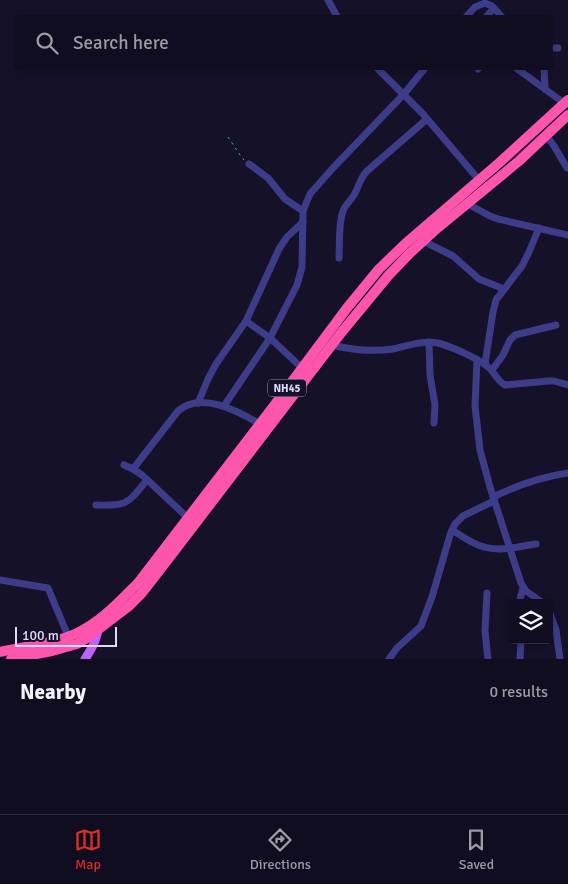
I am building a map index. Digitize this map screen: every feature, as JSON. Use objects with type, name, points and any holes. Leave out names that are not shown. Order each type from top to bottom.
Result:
[{"type":"highway","name":"NH45","points":[[11,659],[77,644],[87,638],[138,583],[362,289],[385,262],[566,101]]},
{"type":"highway","name":"NH45","points":[[0,652],[68,636],[98,625],[129,606],[142,593],[332,345],[388,276],[423,241],[519,161],[568,115]]},
{"type":"main road","points":[[85,659],[94,643],[98,625]]},
{"type":"street","points":[[328,0],[336,15]]},
{"type":"street","points":[[468,15],[480,4],[488,4],[500,15]]},
{"type":"street","points":[[488,15],[494,8]]},
{"type":"street","points":[[379,70],[428,120],[479,180]]},
{"type":"street","points":[[224,406],[270,338],[300,276],[303,257],[303,211],[310,194],[404,94],[422,70]]},
{"type":"street","points":[[519,70],[566,101]]},
{"type":"street","points":[[544,70],[545,89]]},
{"type":"street","points":[[339,258],[343,212],[355,193],[360,179],[428,120]]},
{"type":"street","points":[[546,135],[568,168]]},
{"type":"street","points":[[249,164],[268,178],[285,199],[303,211]]},
{"type":"street","points":[[466,204],[498,219],[568,235]]},
{"type":"street","points":[[198,403],[216,364],[246,321],[280,249],[287,237],[303,222]]},
{"type":"street","points":[[485,364],[494,305],[522,266],[539,228]]},
{"type":"street","points":[[423,241],[453,256],[479,279],[504,290]]},
{"type":"street","points":[[246,321],[270,338],[302,368]]},
{"type":"street","points":[[492,370],[515,334],[556,325]]},
{"type":"street","points":[[429,342],[434,424]]},
{"type":"street","points":[[332,345],[356,350],[374,350],[429,342],[446,346],[485,364],[492,370],[500,382],[505,384],[554,381],[568,386]]},
{"type":"street","points":[[477,360],[475,406],[482,461],[518,576],[523,588],[536,599]]},
{"type":"street","points":[[133,469],[178,411],[188,404],[198,403],[224,406],[260,424]]},
{"type":"street","points":[[124,465],[148,480],[187,517]]},
{"type":"street","points":[[390,659],[397,648],[421,626],[455,524],[463,516],[526,482],[568,473]]},
{"type":"street","points":[[96,505],[125,504],[148,480]]},
{"type":"street","points":[[452,530],[468,540],[485,547],[509,548],[536,544]]},
{"type":"street","points":[[0,580],[48,588],[68,636]]},
{"type":"street","points":[[520,599],[523,588]]},
{"type":"street","points":[[487,593],[485,631],[488,659]]},
{"type":"street","points":[[553,622],[556,630],[560,659]]},
{"type":"street","points":[[520,659],[521,644]]},
{"type":"path","points":[[228,137],[240,156],[249,164]]}]
